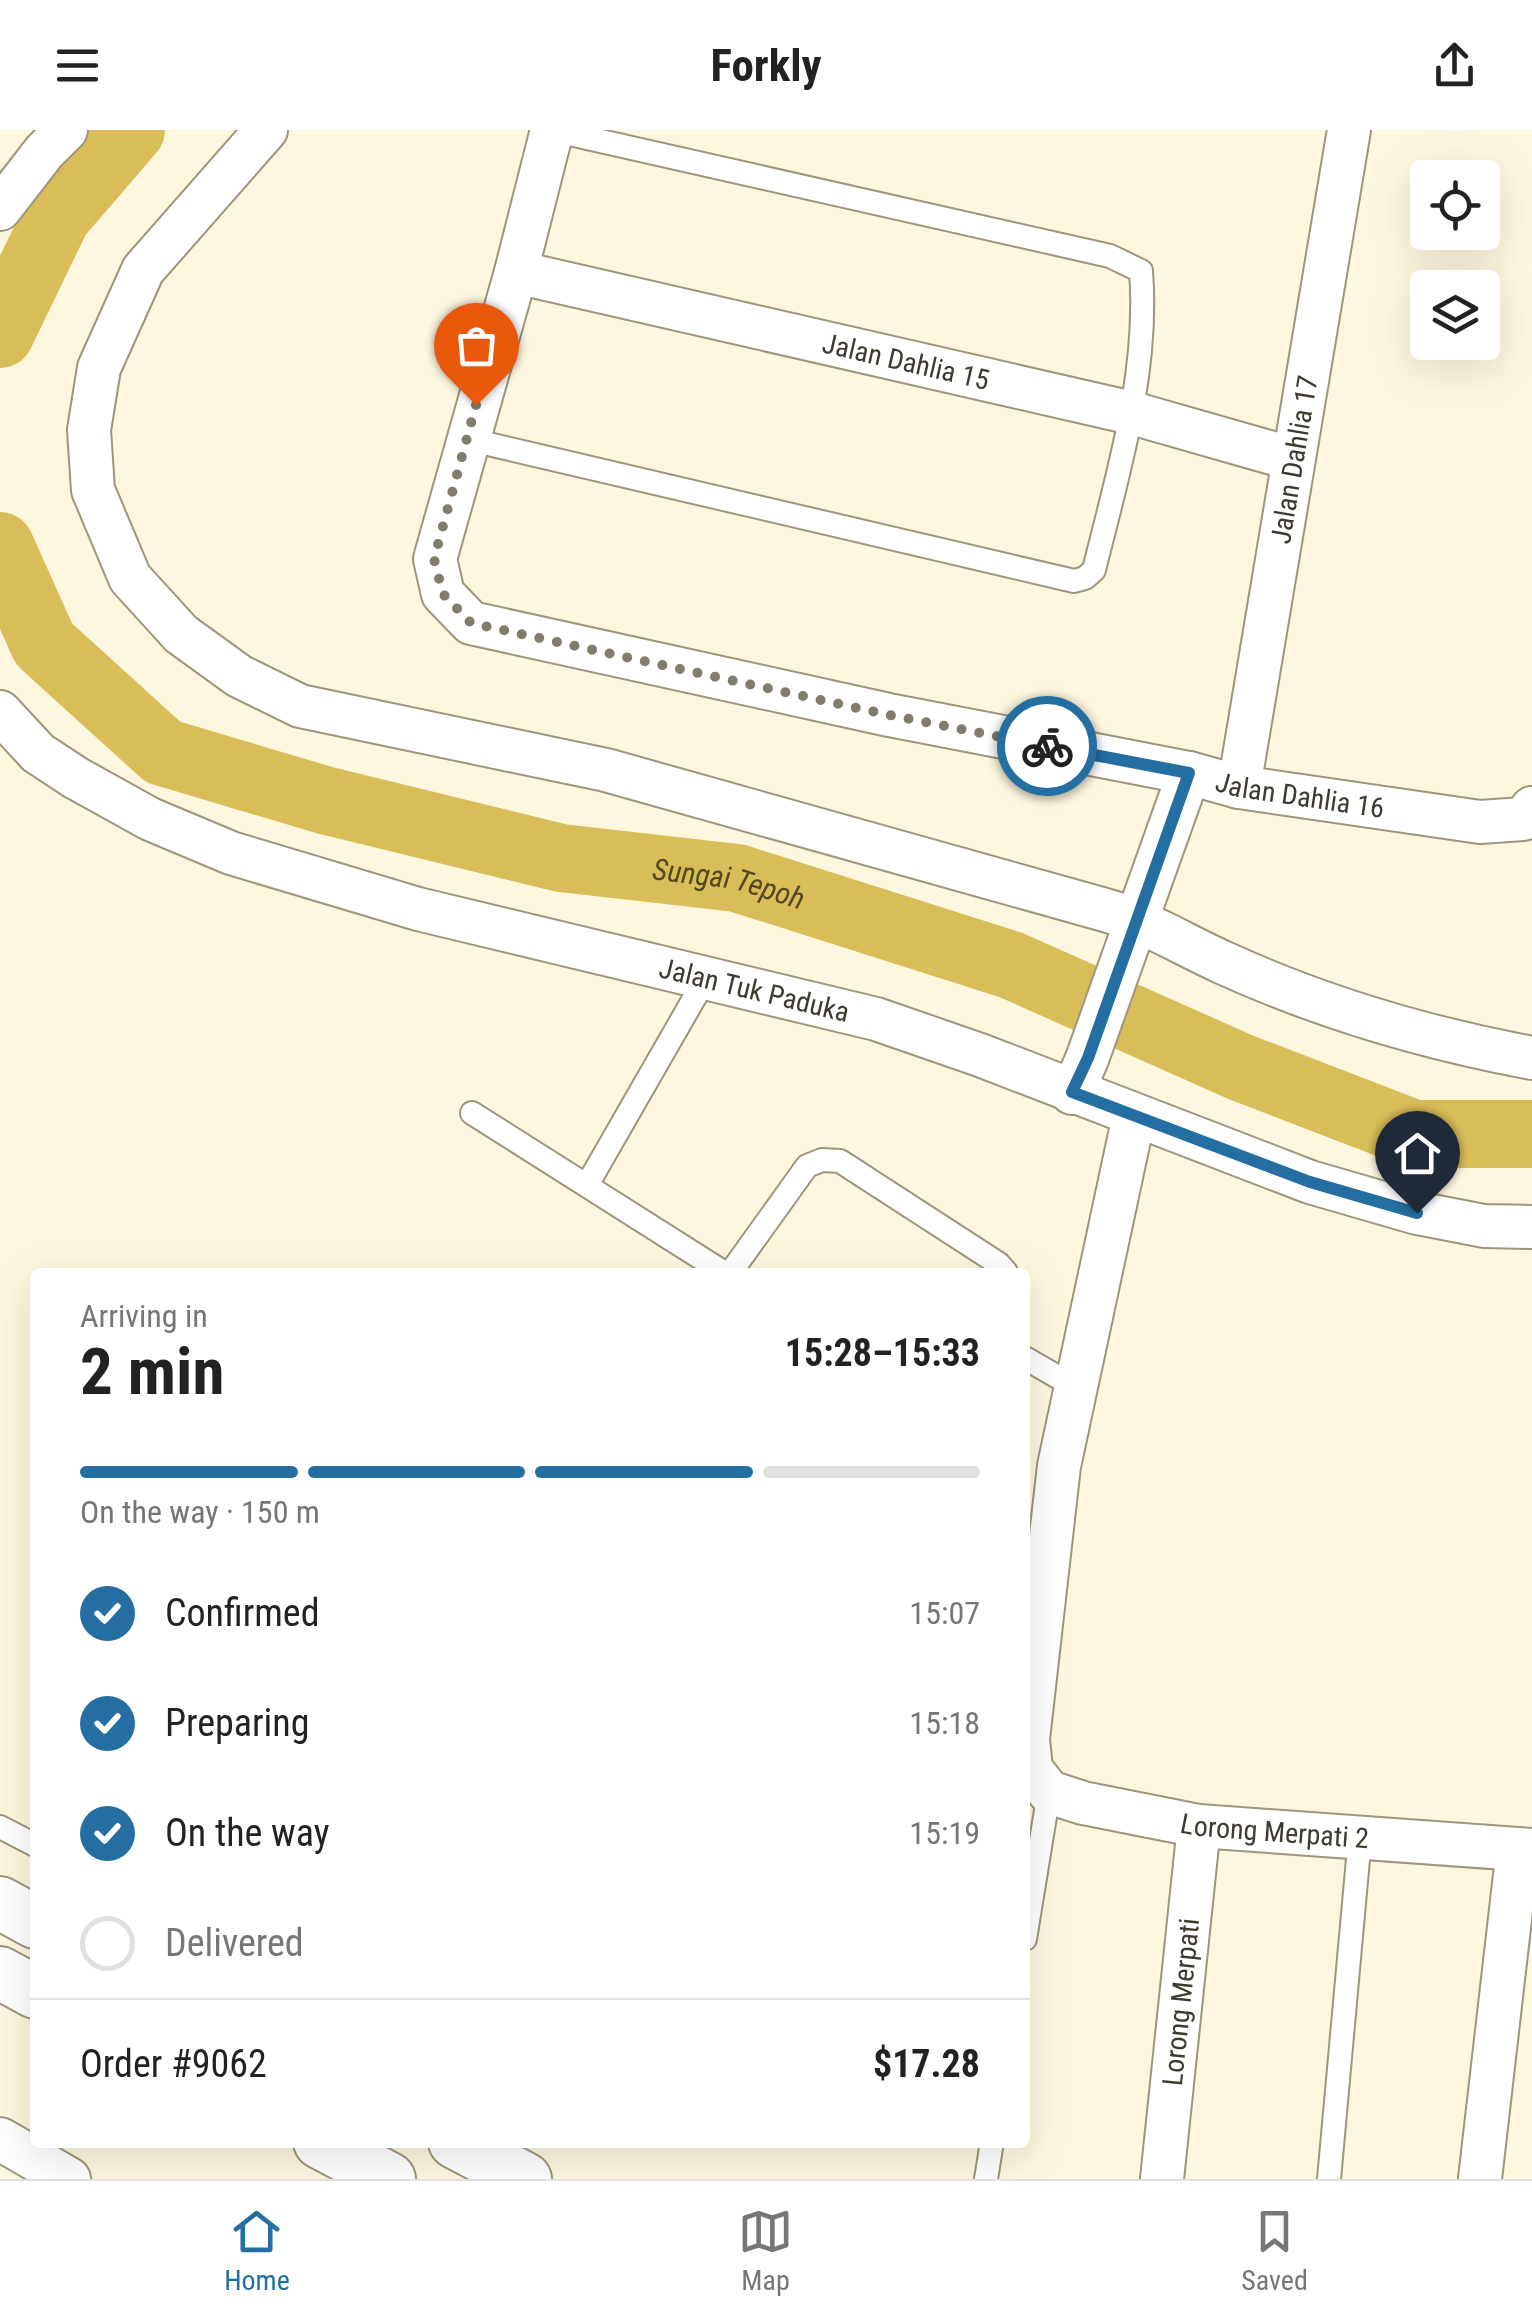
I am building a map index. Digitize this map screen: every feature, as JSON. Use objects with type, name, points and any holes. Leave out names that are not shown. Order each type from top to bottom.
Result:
[{"type":"street","points":[[0,209],[66,130]]},
{"type":"street","points":[[266,130],[143,270],[100,368],[89,430],[93,490],[130,578],[181,634],[239,676],[300,706],[606,770],[1137,919],[1223,963],[1350,1014],[1465,1045],[1532,1058]]},
{"type":"street","points":[[466,439],[516,272],[552,130]]},
{"type":"street","name":"Jalan Dahlia 17","points":[[1240,787],[1349,130]]},
{"type":"street","name":"Jalan Dahlia 15","points":[[516,272],[1132,414],[1293,459]]},
{"type":"street","name":"Jalan Dahlia 16","points":[[466,439],[434,559],[443,594],[471,623],[889,715],[1189,773],[1240,787],[1480,822],[1528,814]]},
{"type":"street","name":"Jalan Tuk Paduka","points":[[0,712],[38,753],[76,778],[150,819],[230,854],[418,909],[876,1018],[980,1055],[1080,1076],[1134,1116],[1310,1182],[1417,1213],[1484,1226],[1532,1227]]},
{"type":"street","points":[[1080,1076],[1189,773]]},
{"type":"street","points":[[1030,1721],[1059,1466],[1134,1116]]},
{"type":"street","points":[[1030,1746],[1040,1780]]},
{"type":"street","name":"Lorong Merpati 2","points":[[1040,1780],[1083,1803],[1200,1826],[1525,1849]]},
{"type":"street","name":"Lorong Merpati","points":[[1162,2179],[1200,1826]]},
{"type":"street","points":[[1480,2179],[1525,1849]]},
{"type":"street","points":[[0,1904],[30,1919]]},
{"type":"street","points":[[0,1974],[30,1989]]},
{"type":"street","points":[[0,2139],[70,2179]]},
{"type":"street","points":[[331,2148],[388,2179]]},
{"type":"street","points":[[472,2148],[525,2179]]},
{"type":"lane","points":[[466,439],[1074,581],[1094,570],[1132,414],[1142,270],[1124,259],[552,130]]},
{"type":"lane","points":[[587,1185],[707,976]]},
{"type":"lane","points":[[472,1113],[717,1268]]},
{"type":"lane","points":[[734,1268],[807,1166],[822,1160],[840,1161],[1002,1268]]},
{"type":"lane","points":[[1030,1361],[1076,1387]]},
{"type":"lane","points":[[1030,1885],[1040,1780]]},
{"type":"lane","points":[[0,1827],[30,1842]]},
{"type":"lane","points":[[1329,2179],[1360,1837]]},
{"type":"lane","points":[[986,2179],[991,2148]]},
{"type":"waterway","name":"Sungai Tepoh","points":[[0,334],[57,216],[131,130]]},
{"type":"waterway","name":"Sungai Tepoh","points":[[0,546],[44,644],[163,752],[324,800],[561,858],[737,878],[1011,965],[1240,1067],[1414,1134],[1532,1134]]},
{"type":"way so far","points":[[476,405],[434,559],[443,594],[471,623],[1047,746]]},
{"type":"route","points":[[1047,746],[1189,773],[1088,1058],[1072,1092],[1310,1182],[1417,1213]]}]
